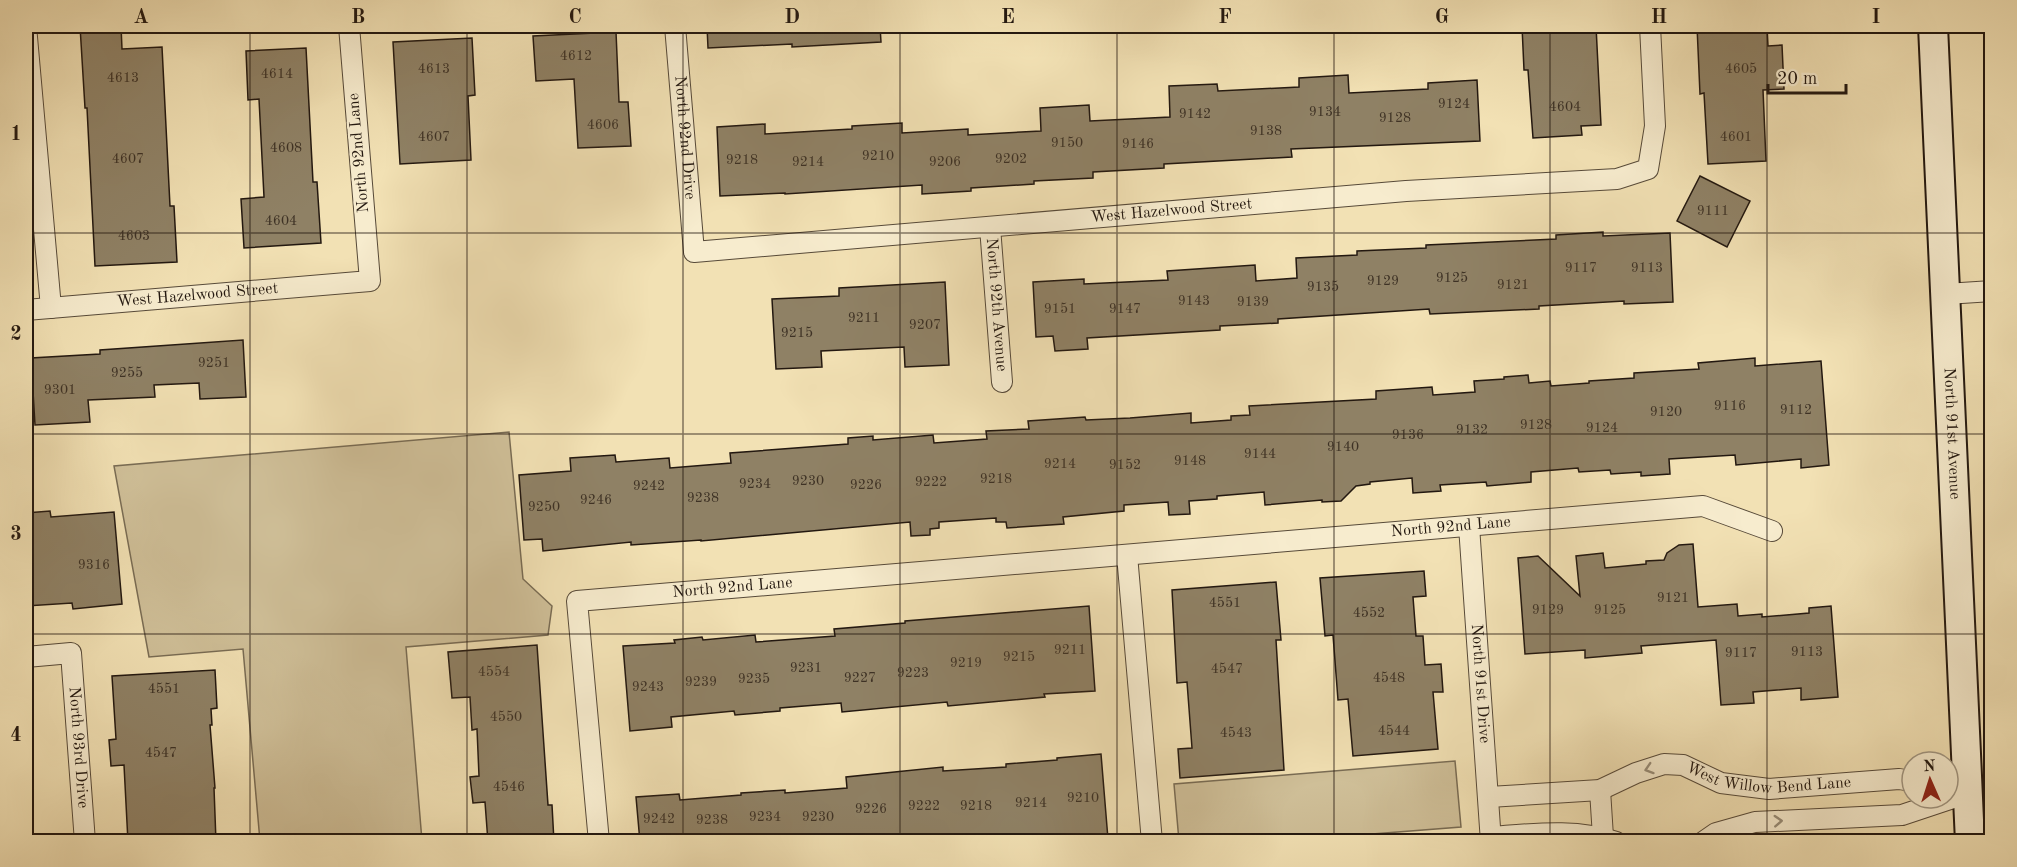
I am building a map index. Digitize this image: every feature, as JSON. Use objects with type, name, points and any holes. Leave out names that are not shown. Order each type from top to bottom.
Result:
[{"type":"main road","name":"North 91st Avenue","points":[[1933,26],[1946,294],[1957,750]]},
{"type":"main road","name":"North 91st Avenue","points":[[1960,800],[1970,842]]},
{"type":"street","points":[[26,26],[51,308]]},
{"type":"street","name":"North 92nd Lane","points":[[348,26],[369,281]]},
{"type":"street","name":"North 92nd Drive","points":[[675,26],[694,252]]},
{"type":"street","name":"West Hazelwood Street","points":[[694,252],[1394,192],[1617,179],[1648,169],[1655,126],[1650,26]]},
{"type":"street","name":"North 92th Avenue","points":[[990,227],[1002,382]]},
{"type":"street","name":"West Hazelwood Street","points":[[26,310],[369,281]]},
{"type":"street","points":[[1946,294],[1992,291]]},
{"type":"street","name":"North 92nd Lane","points":[[599,842],[577,601],[1703,506],[1772,531]]},
{"type":"street","name":"North 91st Drive","points":[[1469,526],[1491,839]]},
{"type":"street","points":[[1126,555],[1152,842]]},
{"type":"street","name":"North 93rd Drive","points":[[26,657],[71,653],[85,842]]},
{"type":"street","name":"West Willow Bend Lane","points":[[1489,797],[1600,790],[1636,773],[1664,764],[1683,765],[1720,783],[1769,789],[1900,779]]},
{"type":"street","points":[[1491,839],[1553,832],[1610,839],[1600,790]]},
{"type":"street","points":[[1703,842],[1716,833],[1755,822],[1902,815],[1914,810]]},
{"type":"shaded area","points":[[509,432],[523,579],[552,606],[548,635],[406,647],[422,841],[260,841],[243,649],[149,657],[114,466]]},
{"type":"shaded area","points":[[1455,761],[1461,827],[1283,841],[1179,841],[1174,784]]},
{"type":"building","points":[[80,26],[121,26],[122,49],[162,47],[170,206],[174,206],[177,262],[95,266],[87,108],[85,108]]},
{"type":"building","points":[[707,26],[880,26],[881,42],[792,47],[792,44],[708,48]]},
{"type":"building","points":[[1522,26],[1596,26],[1601,125],[1581,126],[1582,135],[1533,138],[1528,70],[1524,70]]},
{"type":"building","points":[[1697,26],[1767,26],[1768,46],[1782,45],[1784,89],[1763,90],[1766,161],[1708,164],[1704,93],[1700,94]]},
{"type":"building","points":[[616,32],[619,102],[628,102],[631,146],[578,148],[574,79],[536,81],[533,36]]},
{"type":"building","points":[[472,38],[475,95],[468,96],[471,160],[400,164],[393,42]]},
{"type":"building","points":[[306,48],[313,182],[317,182],[321,243],[244,248],[241,199],[264,197],[259,99],[248,100],[246,51]]},
{"type":"building","points":[[1348,75],[1349,93],[1428,89],[1428,83],[1477,80],[1480,141],[1291,149],[1292,157],[1164,164],[1164,168],[1093,172],[1093,178],[1034,181],[1034,184],[971,188],[971,191],[922,194],[922,185],[720,196],[717,127],[765,124],[765,134],[852,129],[852,126],[902,123],[902,133],[968,129],[968,135],[1041,131],[1040,108],[1089,105],[1090,121],[1170,117],[1169,86],[1217,84],[1218,91],[1299,87],[1299,78]]},
{"type":"building","points":[[1700,176],[1750,201],[1727,247],[1677,221]]},
{"type":"building","points":[[1603,232],[1603,236],[1670,233],[1673,302],[1624,304],[1624,301],[1539,306],[1539,309],[1430,314],[1429,309],[1278,319],[1278,323],[1220,326],[1220,330],[1087,338],[1088,349],[1055,351],[1053,336],[1036,337],[1033,282],[1084,279],[1084,284],[1168,280],[1167,271],[1255,265],[1256,281],[1297,278],[1296,258],[1357,255],[1357,251],[1426,248],[1426,245],[1556,239],[1556,235]]},
{"type":"building","points":[[945,282],[949,365],[905,367],[904,347],[821,351],[822,367],[776,369],[772,299],[839,296],[839,288]]},
{"type":"building","points":[[243,340],[246,397],[200,399],[199,383],[154,385],[155,397],[88,400],[90,422],[35,425],[31,358],[100,354],[100,350]]},
{"type":"building","points":[[1755,358],[1755,366],[1821,361],[1829,465],[1801,468],[1801,459],[1736,465],[1735,455],[1669,459],[1670,474],[1641,476],[1641,472],[1611,474],[1610,470],[1579,472],[1578,468],[1531,472],[1531,482],[1487,486],[1486,482],[1440,485],[1441,491],[1413,493],[1412,478],[1370,482],[1370,484],[1356,486],[1341,501],[1322,502],[1322,500],[1265,505],[1264,492],[1189,501],[1190,514],[1169,515],[1168,502],[1124,505],[1124,511],[1063,517],[1064,524],[1007,528],[1006,522],[996,522],[996,518],[939,522],[939,528],[930,529],[930,535],[911,536],[910,522],[701,541],[631,545],[631,542],[543,551],[542,539],[524,540],[519,475],[571,471],[570,458],[615,455],[616,462],[669,458],[670,468],[731,463],[730,453],[848,444],[848,438],[873,436],[873,440],[933,435],[934,443],[987,439],[986,431],[1029,429],[1028,421],[1085,417],[1086,420],[1191,413],[1191,423],[1231,420],[1231,416],[1250,415],[1249,406],[1376,399],[1376,391],[1432,387],[1433,395],[1475,392],[1474,381],[1528,375],[1529,383],[1550,381],[1551,386],[1589,383],[1589,381],[1634,378],[1634,373],[1699,369],[1698,363]]},
{"type":"building","points":[[50,511],[51,517],[114,512],[122,604],[73,609],[72,603],[26,606],[26,513]]},
{"type":"building","points":[[1693,544],[1698,607],[1737,604],[1738,616],[1762,614],[1762,617],[1809,613],[1809,608],[1831,606],[1838,697],[1801,700],[1801,688],[1753,692],[1754,703],[1721,705],[1716,640],[1641,646],[1642,653],[1585,658],[1585,650],[1525,654],[1518,558],[1538,556],[1580,596],[1576,556],[1603,553],[1605,568],[1646,564],[1646,561],[1664,560],[1667,553],[1679,545]]},
{"type":"building","points":[[1424,571],[1426,596],[1413,597],[1416,636],[1423,636],[1425,665],[1441,664],[1443,692],[1433,692],[1438,749],[1353,756],[1348,699],[1338,700],[1333,635],[1325,636],[1320,578]]},
{"type":"building","points":[[1276,582],[1281,640],[1276,640],[1284,770],[1180,778],[1178,749],[1192,748],[1187,682],[1177,683],[1172,590]]},
{"type":"building","points":[[1089,606],[1095,691],[1044,694],[1045,697],[948,706],[947,702],[842,712],[841,703],[780,708],[780,711],[735,715],[734,711],[671,717],[672,727],[630,731],[623,646],[675,643],[674,640],[702,637],[703,640],[755,635],[756,642],[835,636],[834,629]]},
{"type":"building","points":[[537,645],[548,805],[552,805],[554,842],[488,842],[485,802],[473,803],[470,777],[479,776],[477,729],[472,730],[470,697],[452,698],[448,652]]},
{"type":"building","points":[[215,670],[217,708],[211,709],[212,725],[210,725],[216,842],[128,842],[124,765],[111,766],[109,740],[116,739],[112,676]]},
{"type":"building","points":[[1101,754],[1108,839],[1078,842],[640,842],[636,797],[679,794],[680,800],[741,795],[741,793],[785,790],[785,793],[847,788],[846,777],[943,767],[943,771],[1006,767],[1006,764]]}]
